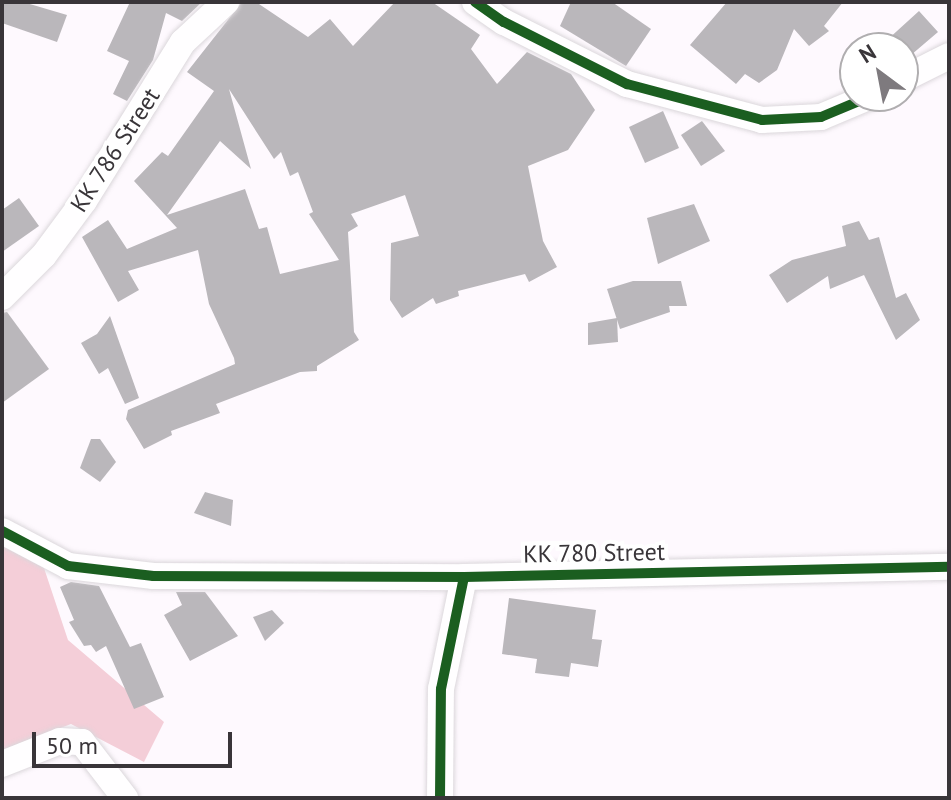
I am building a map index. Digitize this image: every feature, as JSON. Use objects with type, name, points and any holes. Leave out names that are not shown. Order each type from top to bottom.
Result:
[{"type":"street","name":"KK 786 Street","points":[[2,297],[44,255],[84,201],[183,42],[226,2]]},
{"type":"street","points":[[475,2],[504,22],[627,84],[762,120],[821,117],[839,109]]},
{"type":"street","points":[[919,71],[949,56]]},
{"type":"street","name":"KK 780 Street","points":[[2,531],[68,566],[153,576],[464,577],[949,567]]},
{"type":"street","points":[[440,798],[441,689],[464,577]]},
{"type":"street","points":[[2,764],[60,741],[82,742],[125,798]]},
{"type":"shaded area","points":[[2,546],[44,568],[68,640],[164,722],[144,762],[71,724],[2,750]]},
{"type":"building","points":[[2,2],[23,2],[67,15],[57,42],[2,23]]},
{"type":"building","points":[[130,2],[202,2],[182,21],[166,13],[153,60],[127,101],[113,94],[129,61],[107,51]]},
{"type":"building","points":[[242,2],[256,2],[308,37],[330,19],[353,46],[395,2],[432,2],[480,35],[471,49],[497,84],[527,52],[571,74],[595,110],[568,150],[528,166],[543,241],[557,267],[529,282],[525,274],[458,291],[459,296],[436,304],[433,298],[402,318],[390,300],[391,243],[419,236],[405,195],[351,214],[358,226],[348,232],[354,332],[359,340],[317,366],[317,371],[300,372],[216,404],[220,413],[171,431],[172,435],[144,449],[126,419],[128,410],[235,364],[234,358],[209,304],[198,250],[128,271],[139,290],[118,302],[82,237],[108,220],[127,249],[177,228],[134,181],[162,152],[168,156],[214,91],[187,72]],"holes":[[[229,89],[274,159],[281,152],[290,176],[298,172],[313,212],[309,214],[339,260],[280,274],[267,227],[259,229],[245,189],[167,215],[220,141],[251,169]]]},
{"type":"building","points":[[571,2],[612,2],[651,29],[626,66],[560,26]]},
{"type":"building","points":[[727,2],[843,2],[824,26],[829,31],[809,46],[794,29],[777,70],[759,83],[745,74],[736,84],[690,45]]},
{"type":"building","points":[[919,11],[938,32],[919,48],[919,32],[896,32]]},
{"type":"building","points":[[663,111],[679,148],[645,163],[629,127]]},
{"type":"building","points":[[702,121],[725,151],[701,166],[681,135]]},
{"type":"building","points":[[19,198],[39,226],[2,252],[2,210]]},
{"type":"building","points":[[694,204],[710,241],[658,264],[647,218]]},
{"type":"building","points":[[859,221],[869,240],[879,237],[896,298],[906,293],[920,320],[896,340],[864,275],[830,289],[828,276],[787,303],[769,275],[792,260],[846,246],[842,226]]},
{"type":"building","points":[[633,281],[681,281],[687,306],[669,306],[670,312],[620,329],[607,289]]},
{"type":"building","points":[[7,312],[49,369],[2,403],[2,313]]},
{"type":"building","points":[[110,316],[139,398],[125,404],[108,368],[99,374],[81,343],[97,334]]},
{"type":"building","points":[[617,318],[618,342],[588,345],[588,323]]},
{"type":"building","points":[[91,439],[100,439],[116,462],[100,482],[80,468]]},
{"type":"building","points":[[205,492],[233,500],[231,526],[194,513]]},
{"type":"building","points":[[71,582],[99,586],[130,647],[141,643],[164,697],[134,709],[106,646],[96,652],[91,645],[84,646],[69,622],[74,620],[60,587]]},
{"type":"building","points":[[176,592],[205,592],[238,636],[190,661],[164,615],[182,605]]},
{"type":"building","points":[[509,598],[596,610],[592,639],[602,640],[598,667],[571,663],[569,677],[535,673],[537,659],[502,654]]},
{"type":"building","points":[[272,610],[284,623],[265,641],[253,617]]},
{"type":"cycle path","points":[[475,2],[504,22],[627,84],[762,120],[821,117],[839,109]]},
{"type":"cycle path","points":[[2,531],[68,566],[153,576],[464,577]]},
{"type":"cycle path","points":[[440,798],[441,689],[464,577],[949,567]]}]
